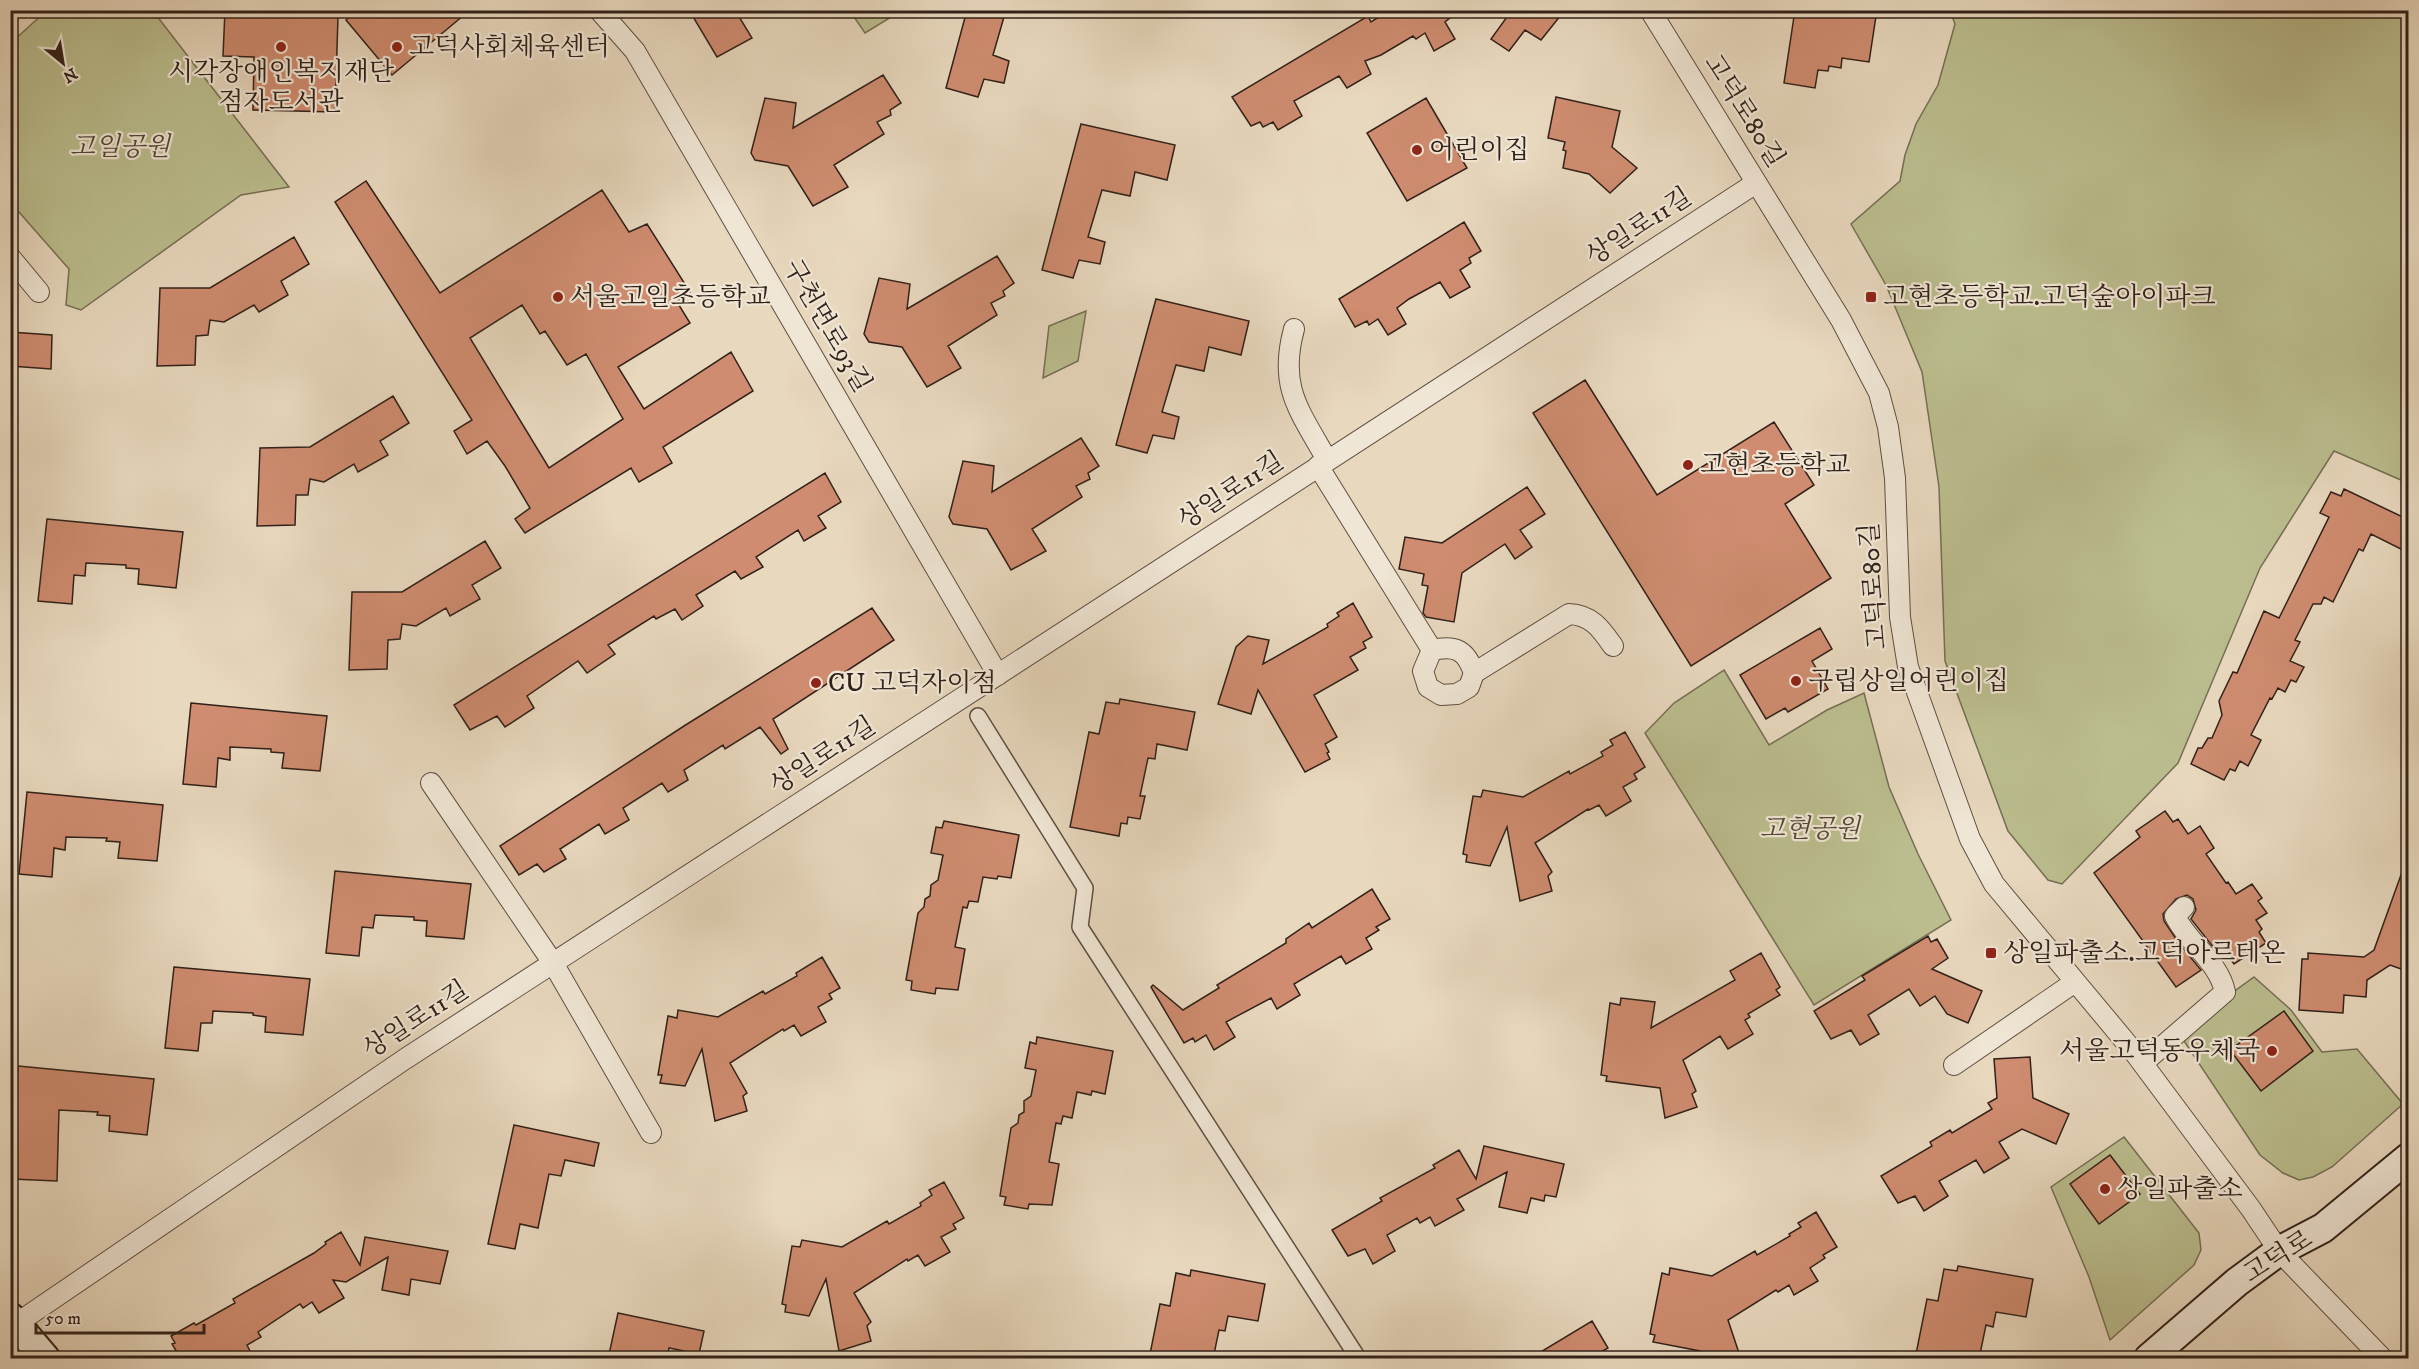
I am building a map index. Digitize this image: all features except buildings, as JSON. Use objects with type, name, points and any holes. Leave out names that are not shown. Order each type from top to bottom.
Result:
[{"type":"main road","name":"고덕로","points":[[2149,1359],[2237,1282],[2279,1251],[2323,1228],[2409,1158]]},
{"type":"main road","points":[[12,1323],[45,1359]]},
{"type":"street","name":"구천면로93길","points":[[599,10],[635,51],[998,675]]},
{"type":"street","name":"고덕로80길","points":[[1650,10],[1841,320],[1879,393],[1888,428],[1895,478],[1900,617],[1908,667],[1970,838],[1994,884],[2143,1063],[2251,1209],[2279,1251],[2382,1359]]},
{"type":"street","name":"상일로11길","points":[[12,1323],[405,1059],[1756,183]]},
{"type":"street","points":[[10,257],[39,292]]},
{"type":"street","points":[[1294,329],[1288,349],[1289,384],[1296,404],[1322,463],[1432,650]]},
{"type":"street","points":[[1432,650],[1423,671],[1428,687],[1441,695],[1457,694],[1468,687],[1474,673],[1569,614],[1581,614],[1597,623],[1613,646]]},
{"type":"street","points":[[1432,650],[1447,647],[1458,650],[1468,657],[1474,673]]},
{"type":"street","points":[[978,716],[1085,888],[1080,927],[1358,1359]]},
{"type":"street","points":[[431,783],[553,963],[651,1133]]},
{"type":"street","points":[[2143,1063],[2225,992],[2222,979],[2175,916],[2184,907]]},
{"type":"street","points":[[1954,1065],[2075,982]]},
{"type":"green space","name":"고일공원","points":[[46,11],[153,11],[289,187],[241,195],[81,310],[66,305],[69,269],[11,203],[11,43]]},
{"type":"green space","points":[[850,11],[901,11],[865,33]]},
{"type":"green space","points":[[1950,11],[2408,11],[2408,483],[2334,451],[2260,568],[2178,763],[2062,884],[2048,880],[2008,831],[1945,661],[1939,487],[1922,372],[1886,285],[1851,224],[1900,181],[1905,155],[1916,124],[1938,85],[1955,24]]},
{"type":"green space","points":[[1086,311],[1078,361],[1043,378],[1049,326]]},
{"type":"green space","name":"고현공원","points":[[1724,670],[1769,745],[1827,710],[1864,693],[1889,787],[1918,854],[1951,920],[1814,1005],[1645,733],[1674,703]]},
{"type":"green space","points":[[2254,977],[2291,1010],[2322,1052],[2357,1049],[2403,1104],[2332,1167],[2313,1177],[2299,1180],[2283,1173],[2260,1155],[2178,1032]]},
{"type":"green space","points":[[2124,1137],[2199,1233],[2201,1250],[2194,1265],[2110,1340],[2089,1277],[2051,1187]]},
{"type":"place","name":"시각장애인복지재단 점자도서관","points":[[281,47]]},
{"type":"place","name":"고덕사회체육센터","points":[[397,47]]},
{"type":"place","name":"어린이집","points":[[1417,150]]},
{"type":"place","name":"서울고일초등학교","points":[[558,297]]},
{"type":"place","name":"고현초등학교.고덕숲아이파크","points":[[1871,297]]},
{"type":"place","name":"고현초등학교","points":[[1688,465]]},
{"type":"place","name":"구립상일어린이집","points":[[1796,681]]},
{"type":"place","name":"CU 고덕자이점","points":[[816,683]]},
{"type":"place","name":"상일파출소.고덕아르테온","points":[[1991,953]]},
{"type":"place","name":"서울고덕동우체국","points":[[2272,1051]]},
{"type":"place","name":"상일파출소","points":[[2105,1189]]}]
